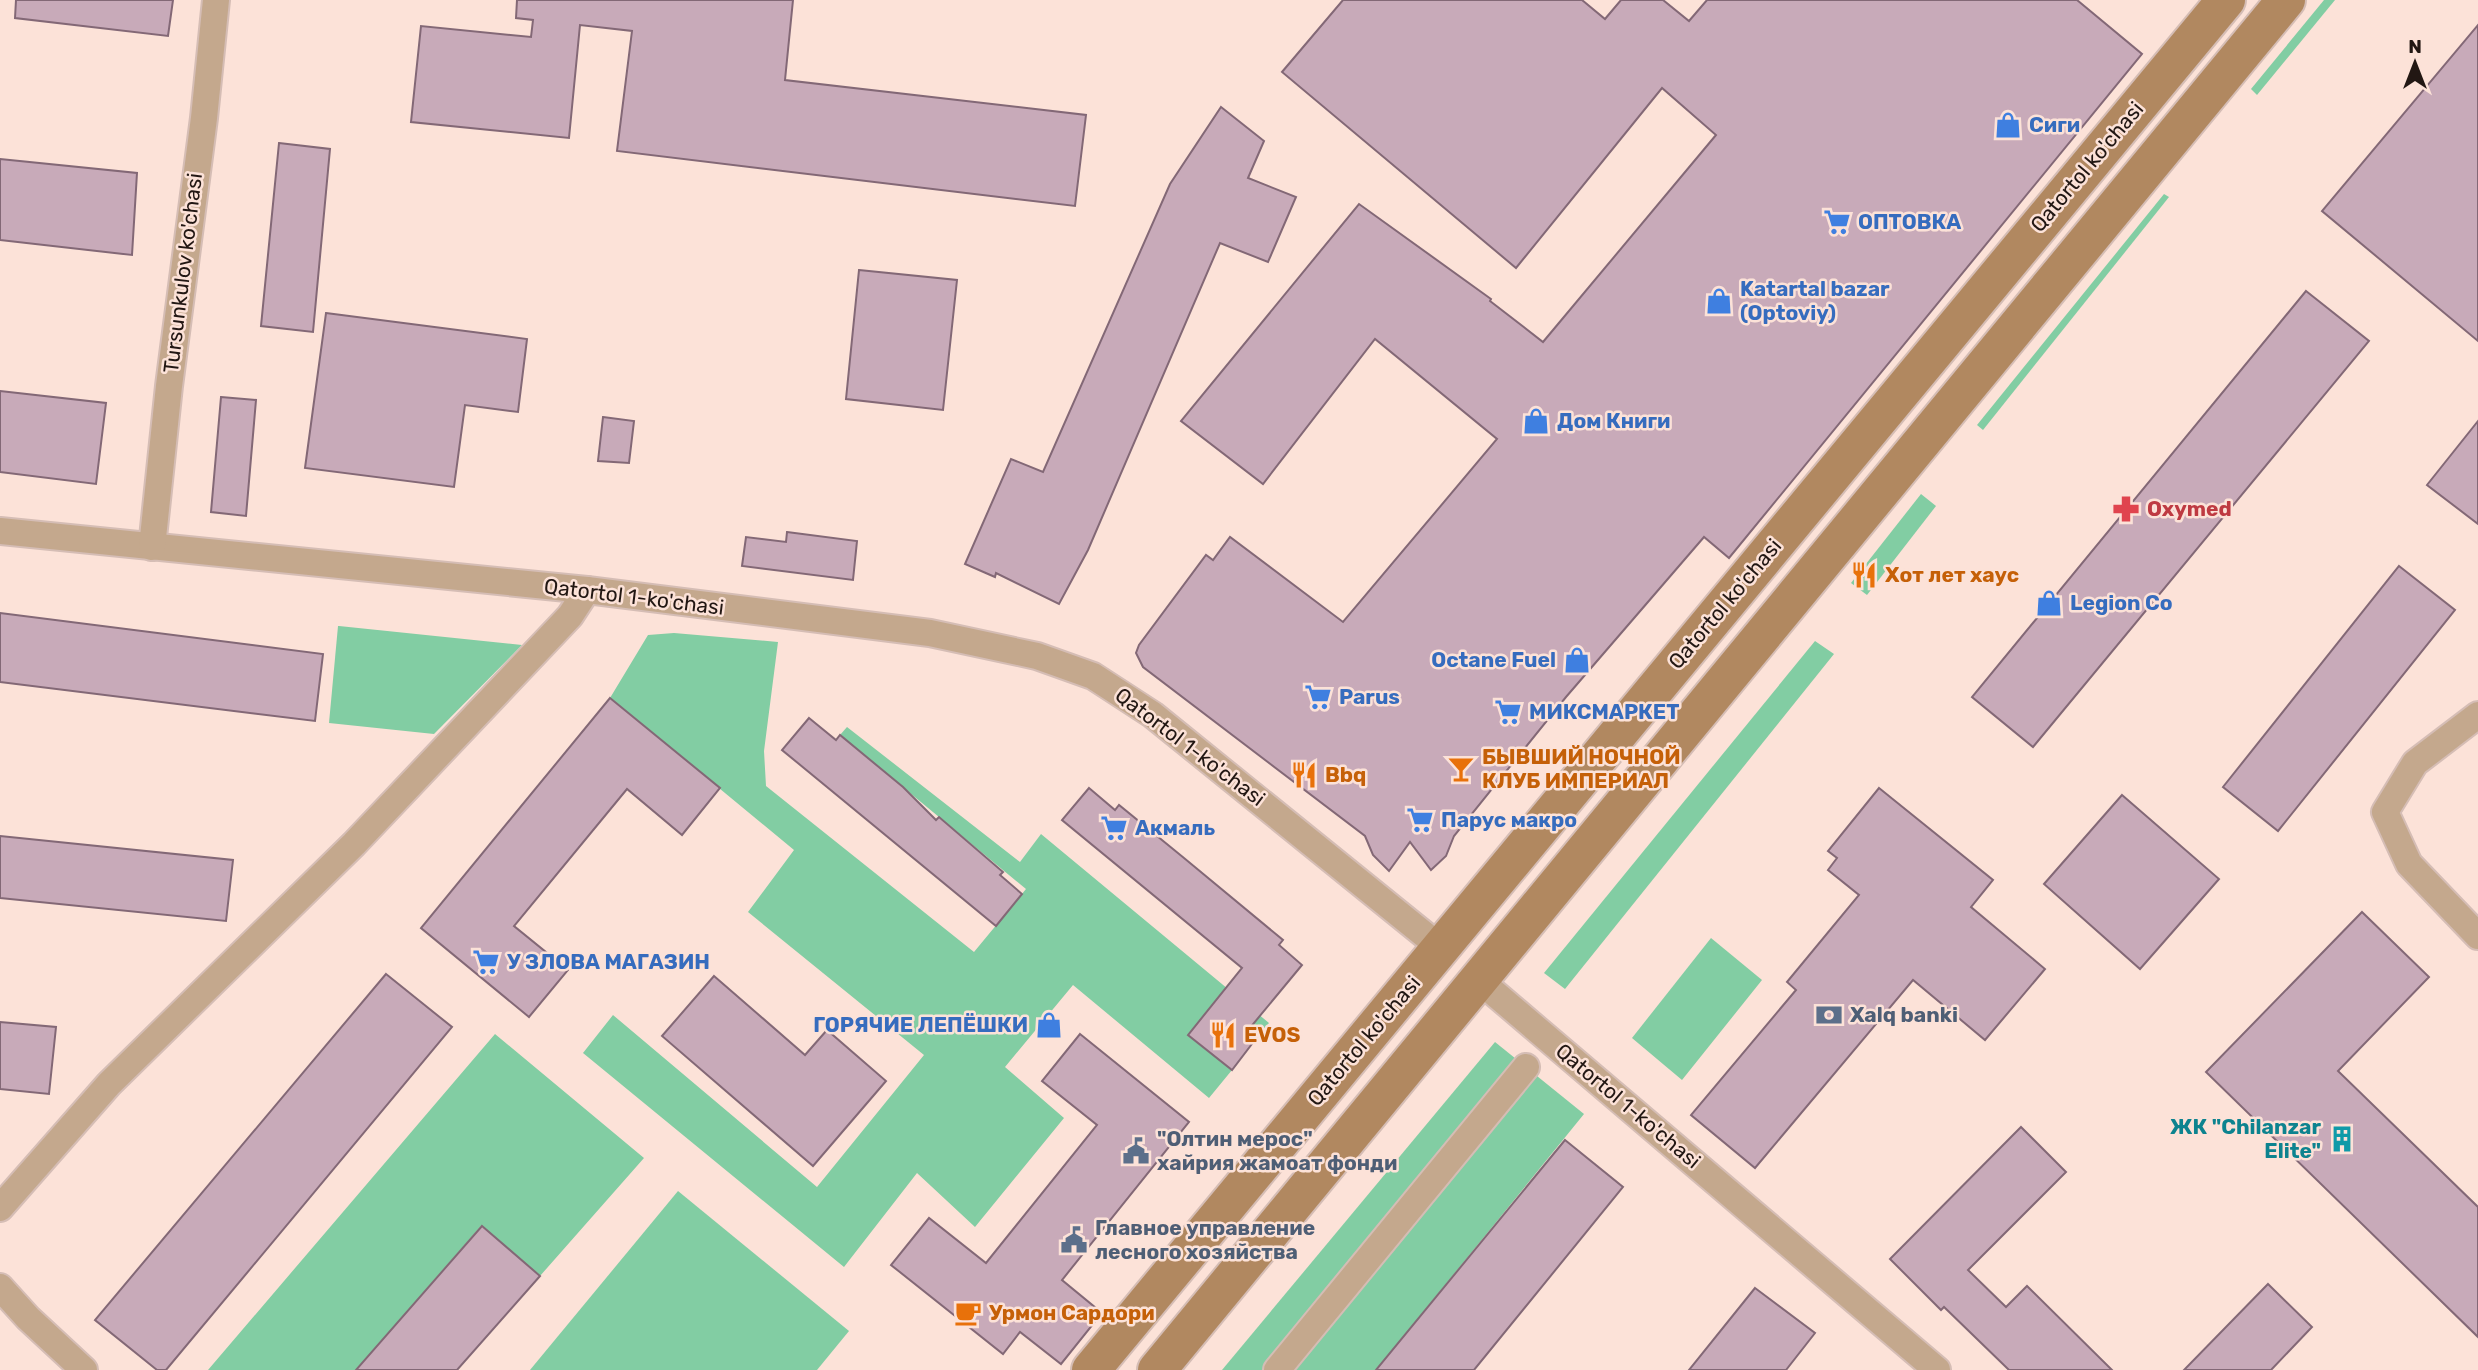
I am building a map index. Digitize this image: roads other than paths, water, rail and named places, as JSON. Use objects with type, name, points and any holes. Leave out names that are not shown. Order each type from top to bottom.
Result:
[{"type":"main road","name":"Qatortol ko'chasi","points":[[1091,1370],[2226,0]]},
{"type":"main road","points":[[1157,1370],[2286,0]]},
{"type":"main road","points":[[1761,561],[1799,591]]},
{"type":"main road","name":"Qatortol 1-ko'chasi","points":[[1441,948],[1479,980]]},
{"type":"street","name":"Tursunkulov ko'chasi","points":[[152,547],[216,0]]},
{"type":"street","name":"Qatortol 1-ko'chasi","points":[[0,530],[587,590],[940,635],[1037,656],[1077,669],[1116,690],[1163,722],[1441,948]]},
{"type":"street","points":[[0,1209],[109,1084],[354,844],[570,616],[587,590]]},
{"type":"street","points":[[2478,715],[2415,763],[2385,812],[2409,864],[2478,936]]},
{"type":"street","name":"Qatortol 1-ko'chasi","points":[[1479,980],[1937,1370]]},
{"type":"street","points":[[1277,1370],[1526,1067]]},
{"type":"street","points":[[0,1287],[28,1318],[85,1370]]},
{"type":"place","name":"Сиги","points":[[2008,125]]},
{"type":"place","name":"ОПТОВКА","points":[[1837,222]]},
{"type":"place","name":"Katartal bazar (Optoviy)","points":[[1719,301]]},
{"type":"place","name":"Дом Книги","points":[[1536,421]]},
{"type":"place","name":"Oxymed","points":[[2126,509]]},
{"type":"place","name":"Хот лет хаус","points":[[1864,575]]},
{"type":"place","name":"Legion Co","points":[[2049,603]]},
{"type":"place","name":"Octane Fuel","points":[[1577,660]]},
{"type":"place","name":"Parus","points":[[1318,697]]},
{"type":"place","name":"МИКСМАРКЕТ","points":[[1508,712]]},
{"type":"place","name":"БЫВШИЙ НОЧНОЙ КЛУБ ИМПЕРИАЛ","points":[[1461,769]]},
{"type":"place","name":"Bbq","points":[[1304,775]]},
{"type":"place","name":"Парус макро","points":[[1420,820]]},
{"type":"place","name":"Акмаль","points":[[1114,828]]},
{"type":"place","name":"У ЗЛОВА МАГАЗИН","points":[[486,962]]},
{"type":"place","name":"Xalq banki","points":[[1829,1015]]},
{"type":"place","name":"ГОРЯЧИЕ ЛЕПЁШКИ","points":[[1049,1025]]},
{"type":"place","name":"EVOS","points":[[1223,1035]]},
{"type":"place","name":"ЖК \"Chilanzar Elite\"","points":[[2342,1139]]},
{"type":"place","name":"\"Олтин мерос\" хайрия жамоат фонди","points":[[1136,1151]]},
{"type":"place","name":"Главное управление лесного хозяйства","points":[[1074,1240]]},
{"type":"place","name":"Урмон Сардори","points":[[968,1313]]}]
